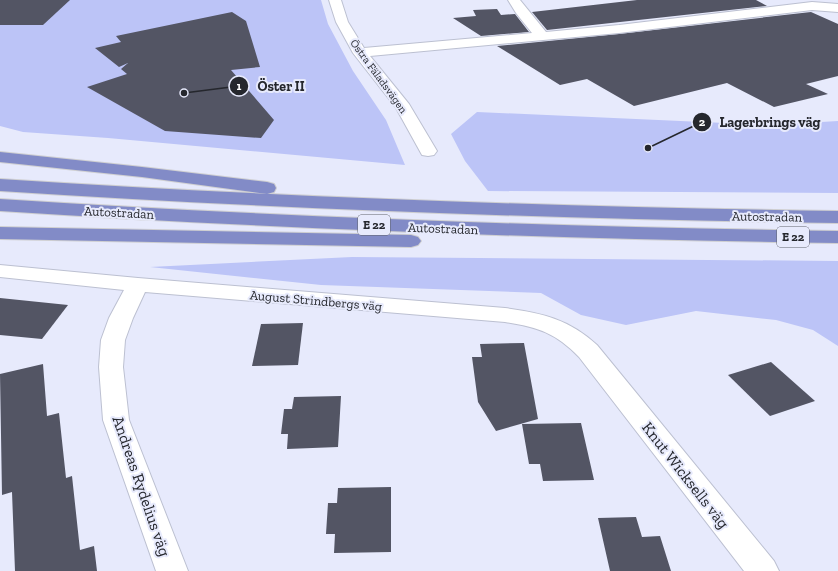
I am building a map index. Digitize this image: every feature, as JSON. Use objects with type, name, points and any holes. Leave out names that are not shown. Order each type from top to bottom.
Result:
[{"type":"highway","points":[[0,157],[157,174],[411,207]]},
{"type":"highway","name":"Autostradan","points":[[0,185],[121,194],[411,207],[718,215],[838,216]]},
{"type":"highway","name":"Autostradan","points":[[0,204],[333,224],[749,236],[838,237]]},
{"type":"highway","points":[[0,233],[380,241],[566,240],[749,236]]},
{"type":"street","name":"Östra Fäladsvägen","points":[[335,0],[342,22],[360,53],[403,107],[428,150]]},
{"type":"street","points":[[514,0],[520,10],[542,36]]},
{"type":"street","points":[[360,53],[542,36],[812,6],[838,8]]},
{"type":"street","name":"August Strindbergs väg","points":[[0,271],[138,285],[505,315],[540,321],[566,331],[576,338],[610,378]]},
{"type":"street","name":"Andreas Rydelius väg","points":[[138,285],[121,318],[114,340],[112,368],[116,420],[172,571]]},
{"type":"street","name":"Knut Wicksells väg","points":[[610,378],[763,571]]},
{"type":"shaded area","points":[[0,0],[321,0],[328,24],[353,71],[386,120],[405,165],[108,138],[23,132],[0,126]]},
{"type":"shaded area","points":[[477,112],[771,125],[838,121],[838,193],[488,191],[465,161],[451,134]]},
{"type":"shaded area","points":[[352,257],[838,261],[838,346],[813,330],[776,320],[696,311],[626,325],[581,315],[541,293],[321,285],[150,267]]},
{"type":"building","points":[[0,0],[70,0],[43,25],[0,25]]},
{"type":"building","points":[[637,0],[756,0],[767,6],[547,30],[532,12]]},
{"type":"building","points":[[497,9],[501,15],[515,14],[529,32],[481,36],[453,18],[476,16],[473,10]]},
{"type":"building","points":[[232,12],[246,21],[260,67],[231,70],[274,120],[261,138],[165,131],[87,87],[127,74],[121,69],[128,63],[119,67],[95,48],[121,42],[116,36]]},
{"type":"building","points":[[811,12],[838,24],[838,76],[806,84],[828,94],[774,107],[727,83],[634,106],[587,79],[560,85],[497,46],[619,34]]},
{"type":"building","points":[[0,298],[68,305],[42,339],[0,335]]},
{"type":"building","points":[[303,323],[298,365],[252,366],[261,324]]},
{"type":"building","points":[[524,343],[538,419],[496,431],[478,402],[472,357],[482,357],[480,344]]},
{"type":"building","points":[[771,362],[815,401],[770,416],[728,375]]},
{"type":"building","points":[[43,364],[47,416],[59,413],[66,478],[72,476],[80,550],[94,546],[97,571],[15,571],[12,492],[2,495],[0,374]]},
{"type":"building","points":[[341,396],[338,447],[287,449],[288,434],[281,434],[284,409],[292,409],[294,397]]},
{"type":"building","points":[[581,423],[594,480],[543,481],[540,464],[529,464],[522,424]]},
{"type":"building","points":[[391,487],[391,552],[334,553],[335,534],[326,534],[328,503],[337,503],[338,488]]},
{"type":"building","points":[[636,517],[642,537],[660,536],[671,571],[610,571],[598,518]]},
{"type":"place","name":"Öster II","points":[[184,93]]},
{"type":"place","name":"Lagerbrings väg","points":[[648,148]]}]
